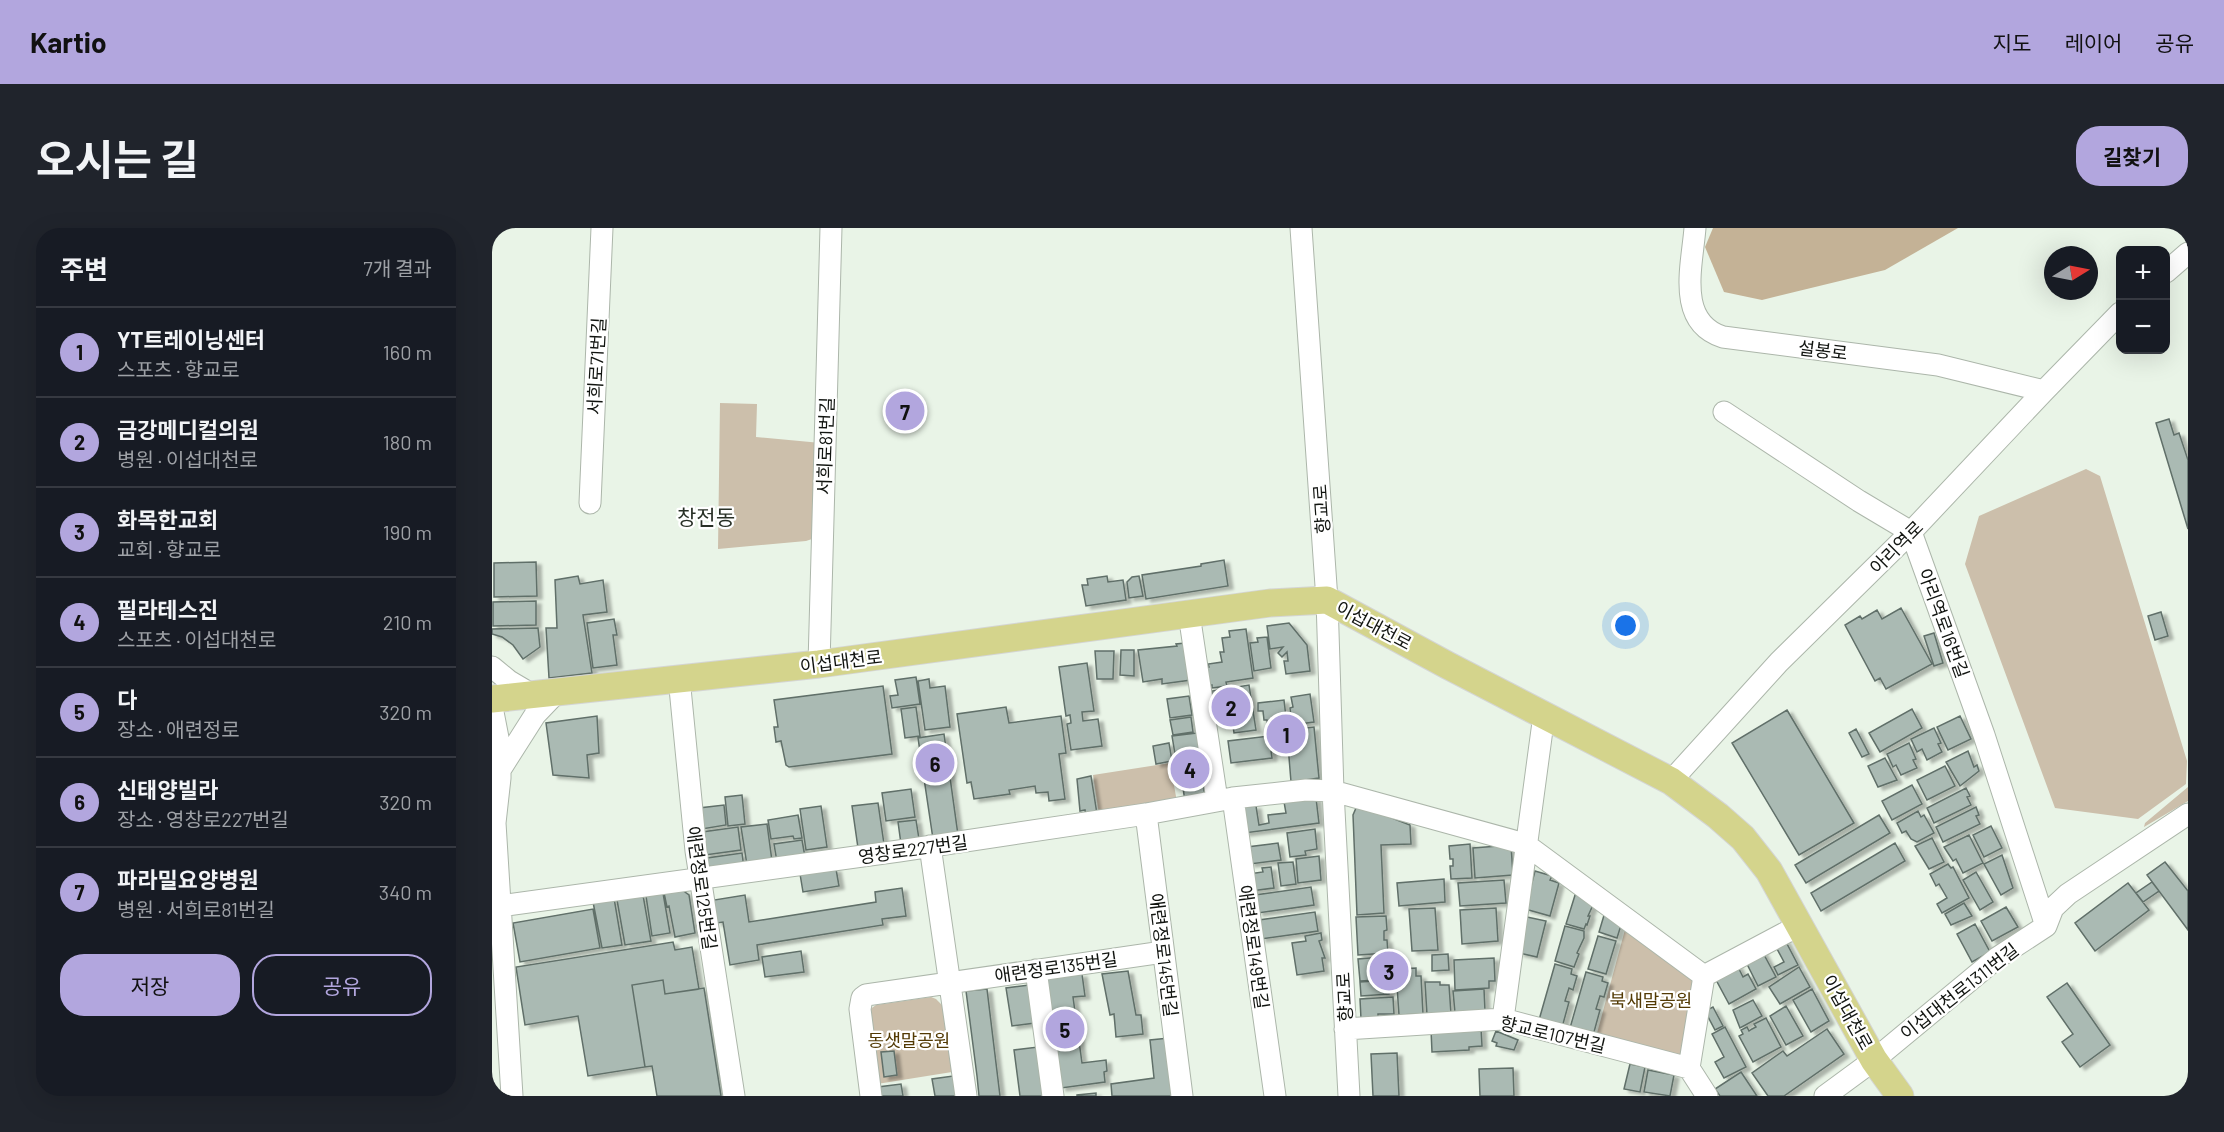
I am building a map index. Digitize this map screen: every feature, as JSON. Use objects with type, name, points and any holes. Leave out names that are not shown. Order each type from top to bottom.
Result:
[{"type":"main road","name":"이섭대천로","points":[[492,699],[819,664],[1270,603],[1327,600],[1671,781],[1718,816],[1758,855],[1769,871],[1874,1060],[1900,1096]]},
{"type":"street","name":"서희로71번길","points":[[590,503],[603,228]]},
{"type":"street","name":"서희로81번길","points":[[819,664],[831,228]]},
{"type":"street","name":"향교로","points":[[1301,228],[1327,600],[1333,791],[1348,1096]]},
{"type":"street","name":"설봉로","points":[[1695,228],[1690,296],[1694,312],[1701,325],[1711,333],[1723,337],[1938,365],[2044,391]]},
{"type":"street","points":[[2170,269],[2188,254]]},
{"type":"street","name":"아리역로","points":[[1671,781],[1785,656],[1911,532],[2116,318]]},
{"type":"street","points":[[1724,412],[1859,501],[1911,532]]},
{"type":"street","name":"아리역로16번길","points":[[1911,532],[1984,735],[2046,926]]},
{"type":"street","points":[[1189,614],[1225,799]]},
{"type":"street","points":[[492,667],[509,681],[531,694]]},
{"type":"street","name":"애련정로125번길","points":[[679,678],[688,783],[700,877],[734,1096]]},
{"type":"street","points":[[500,770],[534,715],[558,691]]},
{"type":"street","points":[[492,707],[499,743],[500,770],[495,823],[496,906],[512,1096]]},
{"type":"street","points":[[1503,1019],[1544,716]]},
{"type":"street","name":"영창로227번길","points":[[496,906],[930,846],[1146,814],[1225,799],[1306,790],[1333,791]]},
{"type":"street","points":[[1333,791],[1525,844],[1704,976]]},
{"type":"street","name":"애련정로149번길","points":[[1225,799],[1275,1096]]},
{"type":"street","name":"애련정로145번길","points":[[1146,814],[1182,1096]]},
{"type":"street","points":[[2046,926],[2053,908],[2068,894],[2188,814]]},
{"type":"street","points":[[930,846],[966,1096]]},
{"type":"street","points":[[1704,976],[1800,926]]},
{"type":"street","name":"이섭대천로1311번길","points":[[1825,1096],[1874,1060],[1997,958],[2046,926]]},
{"type":"street","name":"애련정로135번길","points":[[872,1096],[860,1009],[862,998],[871,993],[1164,952]]},
{"type":"street","points":[[492,963],[502,1096]]},
{"type":"street","points":[[1036,970],[1053,1096]]},
{"type":"street","points":[[1704,976],[1689,1068],[1707,1096]]},
{"type":"street","name":"향교로107번길","points":[[1345,1029],[1503,1019],[1689,1068]]},
{"type":"green space","points":[[720,403],[757,404],[756,437],[821,443],[812,539],[718,549]]},
{"type":"green space","points":[[2086,469],[2100,476],[2187,761],[2186,784],[2138,819],[2055,808],[1965,564],[1979,516]]},
{"type":"green space","points":[[1170,763],[1177,802],[1099,814],[1093,775]]},
{"type":"green space","points":[[2188,787],[2188,801],[2144,827],[2145,823]]},
{"type":"green space","name":"북새말공원","points":[[1626,926],[1700,978],[1681,1055],[1677,1056],[1596,1037]]},
{"type":"green space","name":"동샛말공원","points":[[931,997],[942,1005],[952,1072],[877,1084],[869,1010],[876,1005]]},
{"type":"shaded area","points":[[1713,228],[1958,228],[1885,270],[1762,300],[1724,292],[1705,247]]},
{"type":"building","points":[[2169,419],[2174,435],[2179,433],[2188,460],[2188,529],[2156,423]]},
{"type":"building","points":[[1224,560],[1228,586],[1146,599],[1142,575]]},
{"type":"building","points":[[536,562],[537,596],[494,597],[494,563]]},
{"type":"building","points":[[578,576],[580,584],[603,580],[607,612],[583,615],[592,673],[549,678],[546,628],[557,628],[555,580]]},
{"type":"building","points":[[1107,576],[1108,582],[1123,580],[1126,600],[1086,606],[1082,585],[1088,585],[1087,579]]},
{"type":"building","points":[[1139,576],[1143,596],[1129,598],[1127,582],[1132,577]]},
{"type":"building","points":[[536,601],[536,625],[493,626],[493,602]]},
{"type":"building","points":[[1901,608],[1932,664],[1886,689],[1880,678],[1875,681],[1845,625],[1877,610],[1882,619]]},
{"type":"building","points":[[2161,612],[2168,636],[2155,640],[2148,616]]},
{"type":"building","points":[[614,619],[617,635],[613,635],[617,665],[593,668],[587,623]]},
{"type":"building","points":[[1289,623],[1307,645],[1310,671],[1286,674],[1284,661],[1288,661],[1287,652],[1282,657],[1278,653],[1283,647],[1270,649],[1267,626]]},
{"type":"building","points":[[538,628],[540,647],[523,659],[513,645],[502,637],[492,634],[492,629]]},
{"type":"building","points":[[1246,629],[1253,678],[1226,682],[1227,686],[1212,688],[1212,685],[1209,685],[1206,668],[1209,667],[1208,664],[1222,662],[1220,652],[1224,652],[1222,638],[1230,637],[1229,631]]},
{"type":"building","points":[[1934,633],[1943,663],[1934,666],[1924,636]]},
{"type":"building","points":[[1267,637],[1271,668],[1254,671],[1250,643],[1258,642],[1257,638]]},
{"type":"building","points":[[1185,643],[1191,680],[1162,684],[1162,679],[1143,682],[1138,650]]},
{"type":"building","points":[[1121,650],[1134,650],[1134,676],[1120,675]]},
{"type":"building","points":[[1095,651],[1114,651],[1113,679],[1097,679]]},
{"type":"building","points":[[1087,663],[1094,711],[1082,712],[1083,721],[1098,719],[1102,746],[1071,750],[1067,724],[1071,723],[1070,715],[1066,716],[1059,667]]},
{"type":"building","points":[[916,677],[920,704],[892,708],[890,696],[898,695],[895,680]]},
{"type":"building","points":[[929,679],[930,688],[945,686],[950,727],[925,730],[918,681]]},
{"type":"building","points":[[1249,685],[1256,730],[1234,733],[1230,704],[1214,706],[1212,691]]},
{"type":"building","points":[[883,686],[892,754],[789,767],[786,765],[781,741],[776,742],[774,727],[778,727],[774,700]]},
{"type":"building","points":[[1310,694],[1314,722],[1292,725],[1291,697]]},
{"type":"building","points":[[1189,696],[1192,715],[1170,718],[1167,699]]},
{"type":"building","points":[[1284,700],[1287,726],[1268,728],[1263,711],[1258,711],[1258,703]]},
{"type":"building","points":[[916,707],[920,736],[905,738],[901,709]]},
{"type":"building","points":[[1006,707],[1009,723],[1061,716],[1066,753],[1059,754],[1065,799],[1049,801],[1048,792],[1036,793],[1035,786],[1009,790],[1010,794],[974,799],[971,782],[967,783],[957,714]]},
{"type":"building","points":[[1912,709],[1922,728],[1880,752],[1869,733]]},
{"type":"building","points":[[1787,710],[1854,823],[1799,855],[1732,743]]},
{"type":"building","points":[[597,716],[599,753],[587,755],[589,778],[553,775],[546,723]]},
{"type":"building","points":[[1960,716],[1971,739],[1948,750],[1937,727]]},
{"type":"building","points":[[1191,717],[1193,732],[1173,735],[1170,720]]},
{"type":"building","points":[[1314,727],[1319,778],[1291,782],[1288,745],[1293,745],[1292,739],[1282,740],[1281,731]]},
{"type":"building","points":[[1934,728],[1941,743],[1938,744],[1942,752],[1927,760],[1922,749],[1917,752],[1911,739]]},
{"type":"building","points":[[1856,729],[1869,754],[1862,757],[1849,733]]},
{"type":"building","points":[[1197,733],[1201,757],[1176,760],[1172,736]]},
{"type":"building","points":[[944,734],[958,835],[933,839],[918,738]]},
{"type":"building","points":[[1269,736],[1272,758],[1231,763],[1228,741]]},
{"type":"building","points":[[1169,743],[1172,761],[1156,764],[1153,746]]},
{"type":"building","points":[[1909,743],[1917,768],[1901,775],[1896,765],[1893,767],[1887,754]]},
{"type":"building","points":[[1968,751],[1974,767],[1977,765],[1979,771],[1960,786],[1946,762]]},
{"type":"building","points":[[1199,758],[1205,797],[1185,801],[1179,762]]},
{"type":"building","points":[[1885,758],[1897,780],[1878,787],[1868,766]]},
{"type":"building","points":[[1945,766],[1955,786],[1927,800],[1917,780]]},
{"type":"building","points":[[1091,776],[1097,814],[1086,816],[1085,810],[1080,811],[1077,779]]},
{"type":"building","points":[[1912,785],[1922,804],[1892,820],[1882,801]]},
{"type":"building","points":[[1966,788],[1971,805],[1934,823],[1927,808]]},
{"type":"building","points":[[911,789],[915,817],[886,821],[882,793]]},
{"type":"building","points":[[742,795],[745,824],[728,826],[725,797]]},
{"type":"building","points":[[1316,798],[1319,823],[1244,833],[1241,807],[1256,806],[1259,825],[1269,823],[1268,815],[1286,813],[1284,802]]},
{"type":"building","points":[[878,803],[884,844],[858,848],[852,806]]},
{"type":"building","points":[[724,805],[726,825],[702,829],[699,808]]},
{"type":"building","points":[[821,806],[827,847],[806,850],[800,809]]},
{"type":"building","points":[[1361,806],[1410,825],[1411,844],[1381,845],[1384,913],[1357,915],[1353,815],[1356,808]]},
{"type":"building","points":[[1976,807],[1979,815],[1976,816],[1980,824],[1943,842],[1936,827]]},
{"type":"building","points":[[1918,811],[1921,817],[1924,815],[1934,833],[1917,842],[1911,839],[1906,831],[1902,833],[1897,823]]},
{"type":"building","points":[[798,815],[802,838],[794,839],[793,836],[771,839],[768,820]]},
{"type":"building","points":[[1879,815],[1890,833],[1806,883],[1795,865]]},
{"type":"building","points":[[916,820],[919,839],[901,844],[898,822]]},
{"type":"building","points":[[767,824],[772,861],[747,865],[741,827]]},
{"type":"building","points":[[1991,826],[2002,848],[1984,857],[1973,835]]},
{"type":"building","points":[[738,827],[741,850],[705,855],[702,832]]},
{"type":"building","points":[[1315,829],[1317,849],[1305,851],[1306,855],[1290,857],[1287,833]]},
{"type":"building","points":[[1969,835],[1983,863],[1963,873],[1956,859],[1953,861],[1944,847]]},
{"type":"building","points":[[1932,838],[1944,862],[1929,869],[1915,846]]},
{"type":"building","points":[[802,840],[805,857],[777,862],[774,844]]},
{"type":"building","points":[[1278,843],[1281,860],[1250,864],[1247,847]]},
{"type":"building","points":[[1895,843],[1905,861],[1821,911],[1811,893]]},
{"type":"building","points":[[1470,844],[1472,878],[1451,879],[1450,866],[1453,866],[1453,859],[1450,859],[1449,846]]},
{"type":"building","points":[[1511,845],[1513,875],[1475,878],[1473,848]]},
{"type":"building","points":[[742,853],[744,868],[717,871],[708,865],[707,858]]},
{"type":"building","points":[[2002,855],[2013,888],[2001,895],[1984,864]]},
{"type":"building","points":[[1319,856],[1321,880],[1298,883],[1296,859]]},
{"type":"building","points":[[1293,862],[1296,884],[1281,886],[1278,863]]},
{"type":"building","points":[[2165,862],[2188,891],[2188,930],[2147,875]]},
{"type":"building","points":[[1948,864],[1951,868],[1953,867],[1969,898],[1942,913],[1937,904],[1947,898],[1939,884],[1936,886],[1930,874]]},
{"type":"building","points":[[1271,867],[1274,888],[1251,891],[1249,874],[1263,872],[1262,868]]},
{"type":"building","points":[[836,869],[839,886],[803,892],[800,874]]},
{"type":"building","points":[[1535,871],[1552,876],[1550,880],[1559,883],[1550,916],[1525,909]]},
{"type":"building","points":[[1976,872],[1993,902],[1980,910],[1963,880]]},
{"type":"building","points":[[1444,879],[1445,902],[1399,906],[1397,883]]},
{"type":"building","points":[[1504,880],[1506,903],[1460,906],[1458,883]]},
{"type":"building","points":[[2152,882],[2159,891],[2143,902],[2136,893]]},
{"type":"building","points":[[2128,883],[2149,910],[2095,951],[2075,923]]},
{"type":"building","points":[[1311,887],[1314,905],[1258,913],[1255,895]]},
{"type":"building","points":[[902,888],[906,916],[882,919],[883,925],[757,945],[759,960],[730,965],[723,922],[717,923],[714,900],[745,895],[749,922],[876,902],[875,892]]},
{"type":"building","points":[[682,890],[689,895],[695,933],[675,937],[664,893]]},
{"type":"building","points":[[1576,892],[1593,905],[1584,929],[1566,924]]},
{"type":"building","points":[[663,893],[670,933],[652,936],[646,896]]},
{"type":"building","points":[[643,895],[651,941],[625,945],[617,900]]},
{"type":"building","points":[[614,898],[622,945],[602,948],[593,902]]},
{"type":"building","points":[[1964,903],[1972,916],[1951,925],[1945,914]]},
{"type":"building","points":[[2006,907],[2018,927],[1992,941],[1981,921]]},
{"type":"building","points":[[1435,908],[1438,950],[1412,951],[1409,909]]},
{"type":"building","points":[[1496,908],[1498,941],[1462,944],[1460,910]]},
{"type":"building","points":[[593,909],[600,948],[520,962],[513,923]]},
{"type":"building","points":[[1315,912],[1318,931],[1261,939],[1259,920]]},
{"type":"building","points":[[1605,912],[1622,922],[1617,938],[1599,932]]},
{"type":"building","points":[[1386,916],[1387,930],[1384,931],[1384,940],[1387,940],[1388,953],[1358,955],[1356,917]]},
{"type":"building","points":[[1527,917],[1546,921],[1537,957],[1519,953]]},
{"type":"building","points":[[1975,924],[1990,952],[1972,962],[1957,934]]},
{"type":"building","points":[[1565,926],[1584,931],[1584,938],[1574,967],[1555,961]]},
{"type":"building","points":[[1321,933],[1322,940],[1319,941],[1325,958],[1322,958],[1324,971],[1297,975],[1292,943],[1306,941],[1305,936]]},
{"type":"building","points":[[1598,936],[1616,941],[1606,974],[1588,969]]},
{"type":"building","points":[[1785,940],[1798,965],[1778,975],[1774,967],[1784,962],[1775,945]]},
{"type":"building","points":[[673,942],[675,950],[692,947],[699,989],[665,994],[663,980],[632,985],[645,1067],[588,1076],[578,1016],[525,1025],[516,967]]},
{"type":"building","points":[[801,951],[804,972],[765,977],[762,957]]},
{"type":"building","points":[[1762,951],[1776,977],[1758,986],[1745,960]]},
{"type":"building","points":[[1448,954],[1449,970],[1432,971],[1432,955]]},
{"type":"building","points":[[1394,956],[1395,979],[1360,981],[1358,959]]},
{"type":"building","points":[[1494,958],[1495,981],[1489,981],[1489,988],[1455,990],[1454,960]]},
{"type":"building","points":[[1555,964],[1572,969],[1571,974],[1577,976],[1573,990],[1569,988],[1565,1001],[1569,1002],[1563,1024],[1539,1020]]},
{"type":"building","points":[[1737,965],[1743,977],[1748,974],[1756,989],[1729,1004],[1715,978]]},
{"type":"building","points":[[1799,967],[1810,987],[1780,1004],[1769,987]]},
{"type":"building","points":[[1416,968],[1416,976],[1421,976],[1423,1014],[1399,1015],[1396,972],[1399,972],[1398,969]]},
{"type":"building","points":[[1128,971],[1136,1015],[1141,1015],[1143,1034],[1116,1037],[1114,1014],[1110,1015],[1102,974]]},
{"type":"building","points":[[1586,972],[1603,977],[1602,981],[1608,983],[1604,997],[1600,996],[1596,1009],[1600,1010],[1594,1032],[1589,1033],[1570,1028]]},
{"type":"building","points":[[1082,974],[1085,996],[1073,997],[1082,1063],[1106,1060],[1105,1082],[1061,1088],[1046,979]]},
{"type":"building","points":[[663,980],[665,994],[704,988],[721,1096],[657,1096],[652,1066],[645,1067],[632,985]]},
{"type":"building","points":[[1389,980],[1389,994],[1361,996],[1360,982]]},
{"type":"building","points":[[1425,982],[1440,982],[1440,985],[1449,985],[1451,1014],[1427,1015]]},
{"type":"building","points":[[2067,983],[2110,1045],[2080,1067],[2062,1042],[2073,1034],[2047,997]]},
{"type":"building","points":[[1029,985],[1035,1023],[1012,1026],[1006,988]]},
{"type":"building","points":[[987,989],[1000,1096],[979,1096],[966,991]]},
{"type":"building","points":[[1484,989],[1485,1011],[1455,1013],[1453,991]]},
{"type":"building","points":[[1812,989],[1829,1021],[1811,1032],[1793,1000]]},
{"type":"building","points":[[1393,997],[1394,1014],[1378,1014],[1378,1018],[1361,1019],[1360,999]]},
{"type":"building","points":[[1753,1000],[1762,1016],[1740,1028],[1733,1010]]},
{"type":"building","points":[[1786,1006],[1803,1036],[1786,1045],[1770,1016]]},
{"type":"building","points":[[1713,1007],[1723,1026],[1715,1030],[1705,1011]]},
{"type":"building","points":[[1766,1018],[1781,1047],[1753,1062],[1739,1036],[1743,1034],[1741,1030],[1747,1027],[1749,1031],[1756,1027],[1754,1024]]},
{"type":"building","points":[[1481,1027],[1482,1046],[1469,1047],[1469,1050],[1432,1052],[1431,1030]]},
{"type":"building","points":[[1725,1027],[1746,1067],[1724,1078],[1715,1062],[1724,1057],[1712,1034]]},
{"type":"building","points":[[1827,1029],[1844,1054],[1784,1096],[1768,1096],[1752,1073],[1783,1051],[1787,1056]]},
{"type":"building","points":[[1496,1031],[1518,1040],[1514,1050],[1496,1046],[1497,1043],[1492,1041]]},
{"type":"building","points":[[1169,1038],[1176,1096],[1112,1096],[1111,1084],[1154,1078],[1150,1040]]},
{"type":"building","points":[[1038,1047],[1044,1096],[1020,1096],[1014,1050]]},
{"type":"building","points":[[894,1051],[897,1075],[884,1077],[881,1052]]},
{"type":"building","points":[[1397,1053],[1399,1096],[1373,1096],[1371,1054]]},
{"type":"building","points":[[1630,1064],[1645,1067],[1640,1092],[1624,1089]]},
{"type":"building","points":[[1513,1068],[1514,1096],[1480,1096],[1479,1069]]},
{"type":"building","points":[[1648,1070],[1674,1075],[1670,1096],[1644,1092]]},
{"type":"building","points":[[1741,1072],[1757,1096],[1720,1096],[1715,1089]]},
{"type":"building","points":[[953,1076],[956,1096],[935,1096],[932,1079]]},
{"type":"building","points":[[901,1084],[903,1096],[879,1096],[878,1087]]},
{"type":"building","points":[[1096,1093],[1096,1096],[1077,1096],[1077,1095]]},
{"type":"place","name":"파라밀요양병원","points":[[905,411]]},
{"type":"place","name":"금강메디컬의원","points":[[1231,707]]},
{"type":"place","name":"YT트레이닝센터","points":[[1286,734]]},
{"type":"place","name":"신태양빌라","points":[[935,763]]},
{"type":"place","name":"필라테스진","points":[[1190,769]]},
{"type":"place","name":"화목한교회","points":[[1389,971]]},
{"type":"place","name":"다","points":[[1065,1029]]},
{"type":"district","name":"창전동","points":[[706,516]]}]
